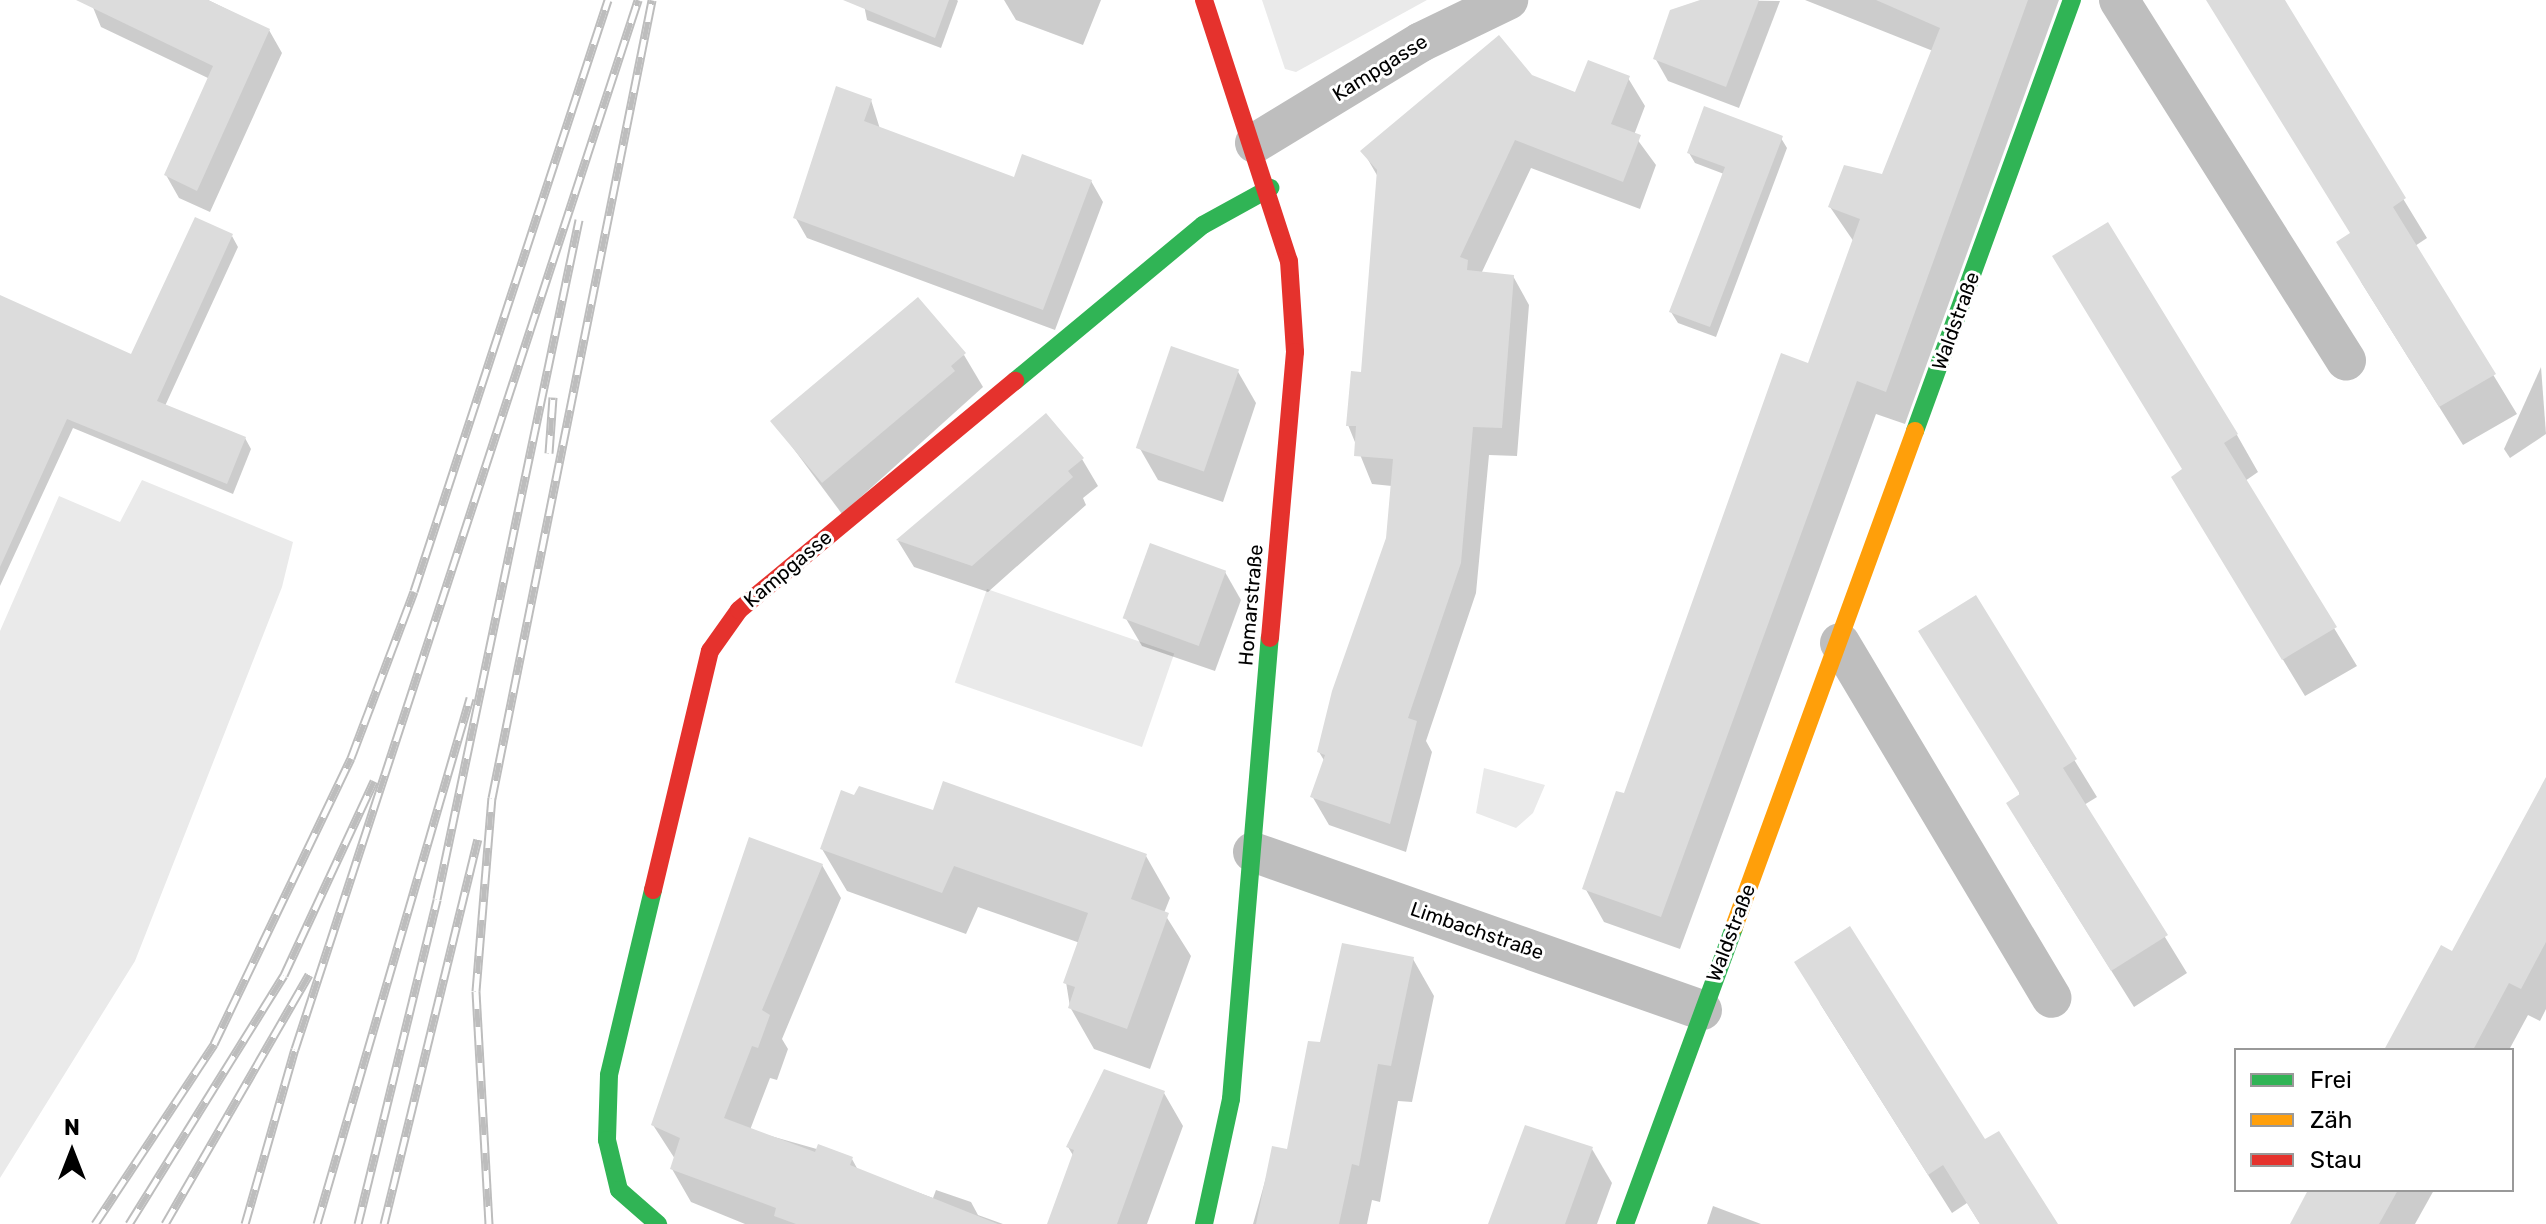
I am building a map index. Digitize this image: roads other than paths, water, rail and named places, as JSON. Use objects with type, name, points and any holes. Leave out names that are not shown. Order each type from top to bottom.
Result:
[{"type":"street","name":"Homarstraße","points":[[1204,0],[1270,188],[1289,261],[1295,352],[1231,1099],[1204,1224]]},
{"type":"street","name":"Kampgasse","points":[[1255,143],[1421,42],[1508,0]]},
{"type":"street","name":"Waldstraße","points":[[1625,1224],[1840,643],[2072,0]]},
{"type":"street","points":[[2119,0],[2346,360]]},
{"type":"street","name":"Kampgasse","points":[[658,1224],[619,1190],[607,1140],[609,1075],[710,651],[739,610],[1203,225],[1270,188]]},
{"type":"street","points":[[1840,643],[2052,998]]},
{"type":"street","name":"Limbachstraße","points":[[1253,852],[1702,1010]]},
{"type":"railway","points":[[95,1224],[214,1044],[351,758],[414,591],[608,0]]},
{"type":"railway","points":[[245,1224],[295,1049],[638,0]]},
{"type":"railway","points":[[489,1224],[476,991],[492,798],[652,0]]},
{"type":"railway","points":[[358,1224],[437,899],[579,220]]},
{"type":"railway","points":[[549,453],[553,397]]},
{"type":"railway","points":[[317,1224],[470,698]]},
{"type":"railway","points":[[129,1224],[284,975],[374,781]]},
{"type":"railway","points":[[384,1224],[478,839]]},
{"type":"railway","points":[[165,1224],[309,975]]}]
